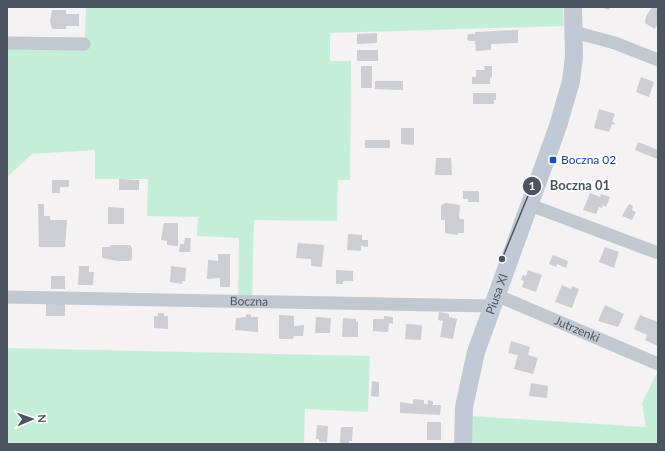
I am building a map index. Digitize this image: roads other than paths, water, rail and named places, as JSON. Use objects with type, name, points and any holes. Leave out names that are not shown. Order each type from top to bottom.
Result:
[{"type":"street","name":"Piusa XI","points":[[462,444],[464,407],[476,352],[558,126],[571,81],[574,32],[573,7]]},
{"type":"street","points":[[574,32],[615,43],[658,60]]},
{"type":"street","points":[[7,43],[84,44]]},
{"type":"street","points":[[530,205],[658,253]]},
{"type":"street","name":"Boczna","points":[[7,297],[494,300]]},
{"type":"street","name":"Jutrzenki","points":[[494,300],[658,364]]},
{"type":"place","name":"Boczna 02","points":[[553,160]]},
{"type":"place","name":"Boczna 01","points":[[502,259]]}]
